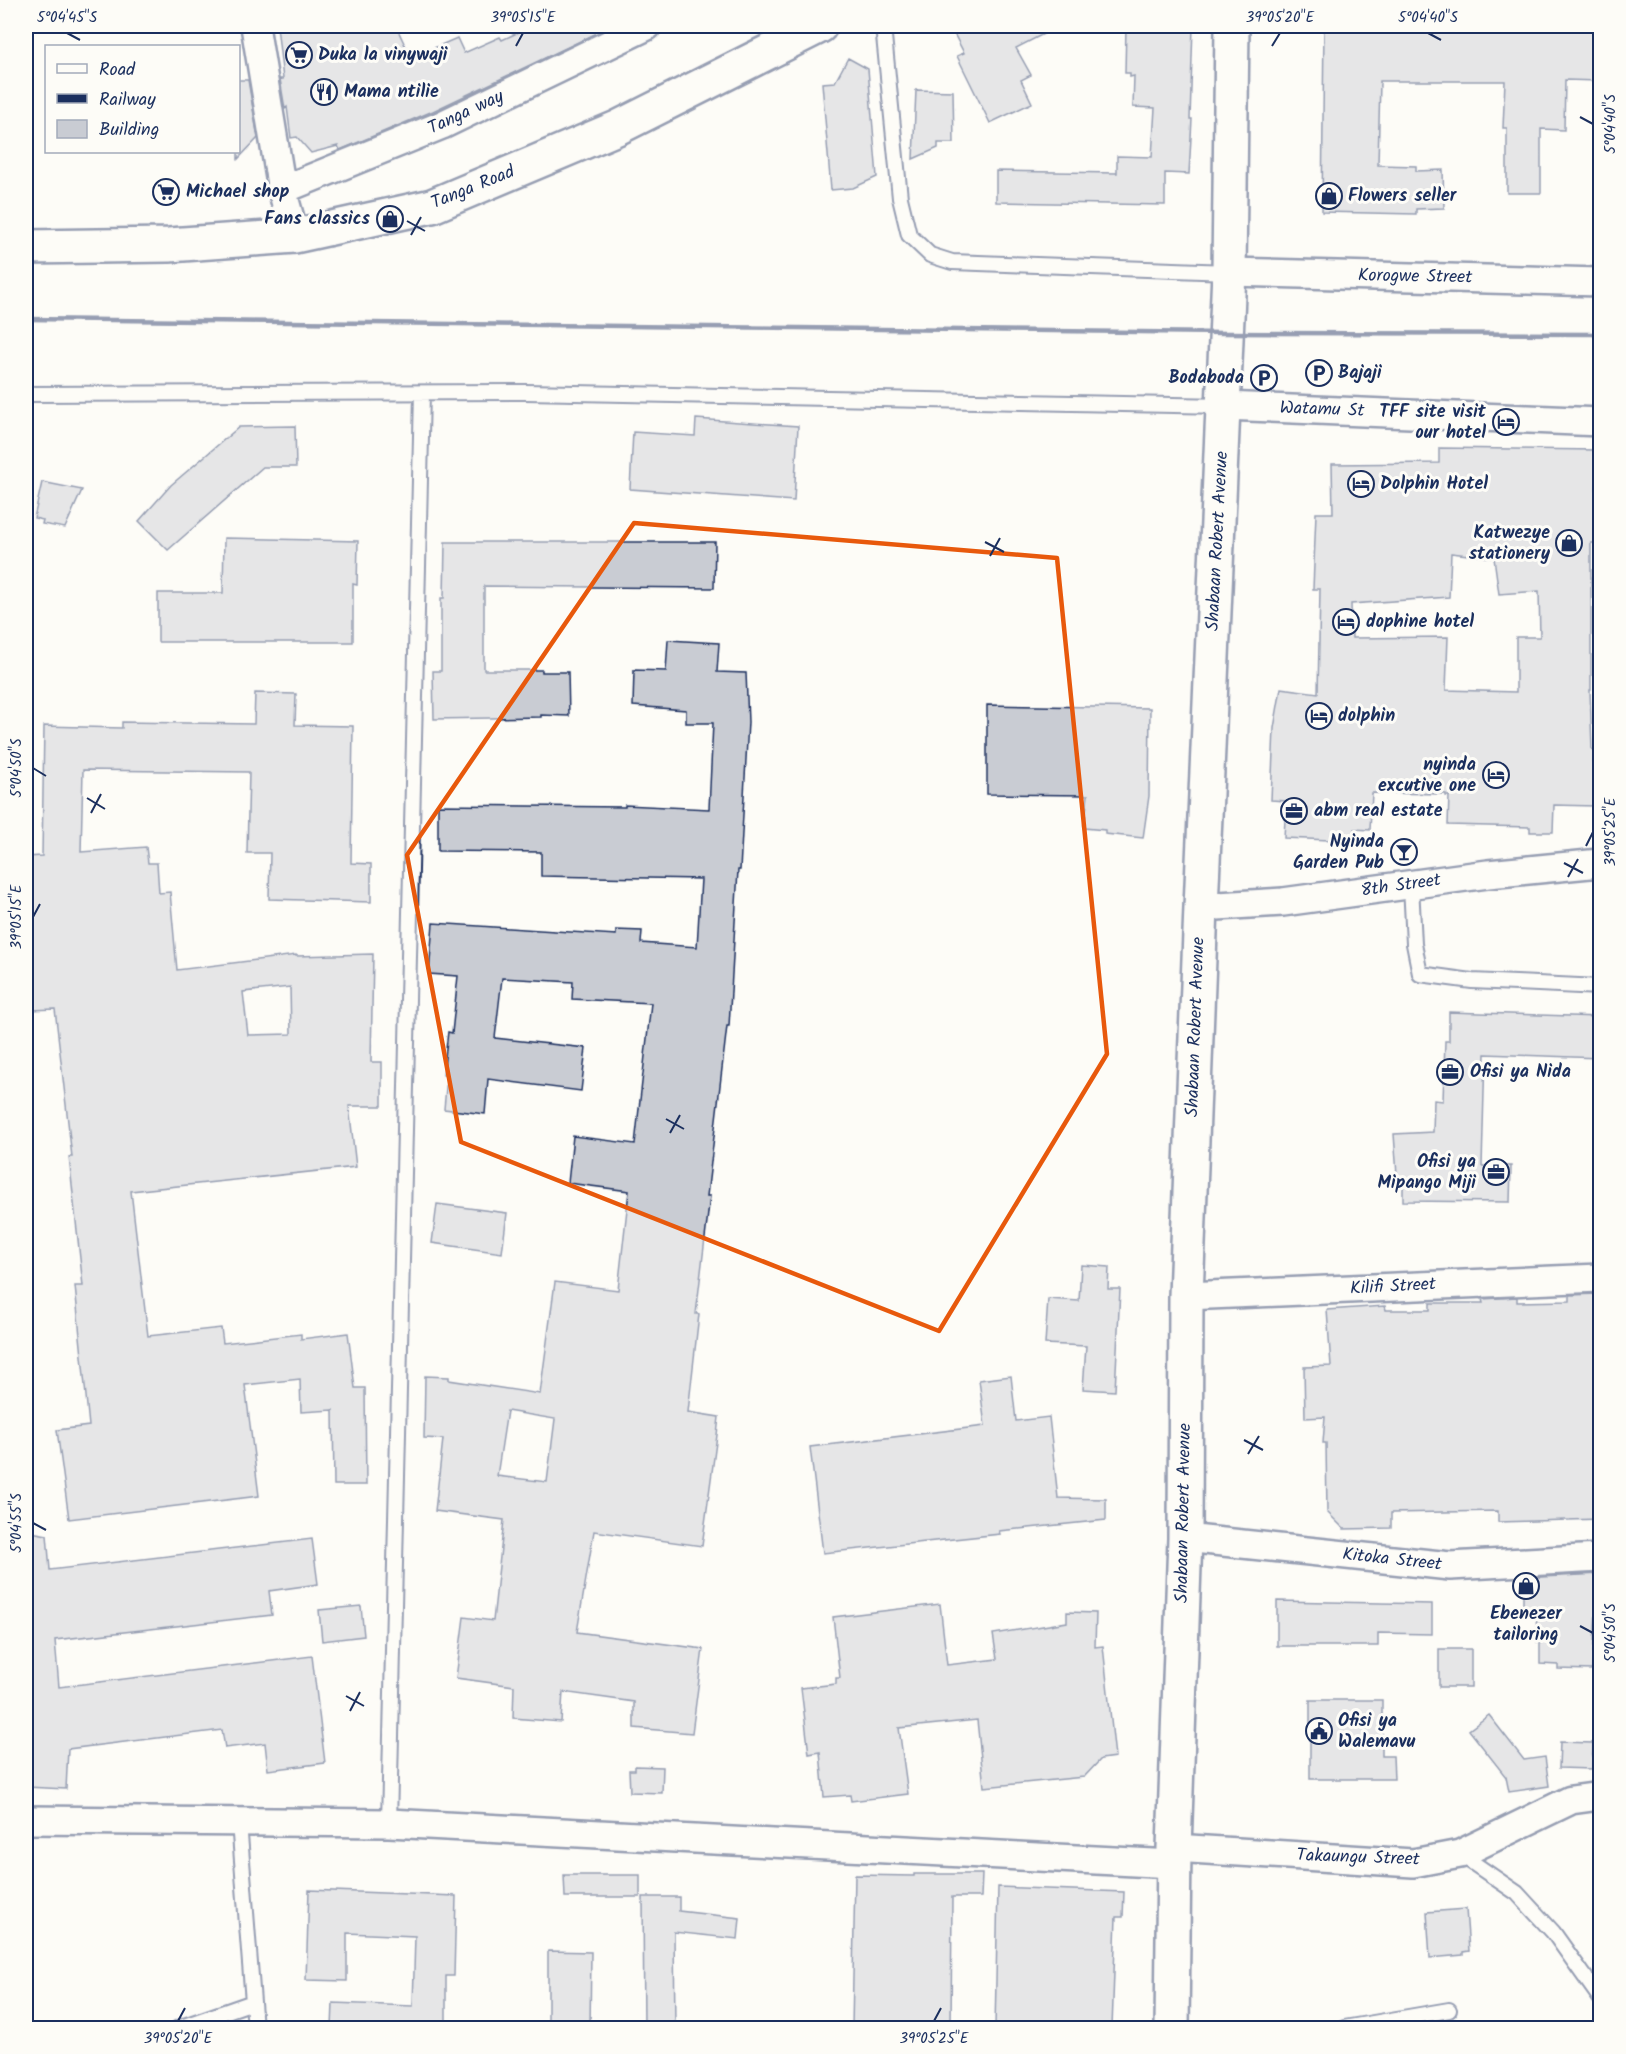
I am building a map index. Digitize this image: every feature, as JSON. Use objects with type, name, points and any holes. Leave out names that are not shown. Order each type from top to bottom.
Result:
[{"type":"main road","name":"Tanga Road","points":[[26,247],[169,245],[295,237],[432,206],[617,128],[820,26]]},
{"type":"main road","name":"Shabaan Robert Avenue","points":[[1172,2028],[1174,1856],[1185,1538],[1186,1296],[1200,907],[1229,272],[1232,26]]},
{"type":"street","points":[[255,26],[282,190],[295,237]]},
{"type":"street","name":"Tanga way","points":[[282,190],[442,125],[646,26]]},
{"type":"street","name":"Korogwe Street","points":[[1229,272],[1600,282]]},
{"type":"street","name":"Watamu St","points":[[1224,406],[1600,422]]},
{"type":"street","name":"8th Street","points":[[1200,907],[1283,902],[1488,874],[1600,863]]},
{"type":"street","name":"Kilifi Street","points":[[1186,1296],[1600,1278]]},
{"type":"street","name":"Kitoka Street","points":[[1185,1538],[1450,1566],[1600,1558]]},
{"type":"street","name":"Takaungu Street","points":[[26,1820],[389,1823],[1174,1856],[1413,1863],[1461,1854],[1571,1800],[1600,1796]]},
{"type":"lane","points":[[883,26],[900,198],[909,235],[930,255],[952,262],[1229,272]]},
{"type":"lane","points":[[26,394],[526,392],[1224,406]]},
{"type":"lane","points":[[389,1823],[422,393]]},
{"type":"lane","points":[[1411,885],[1414,944],[1420,974],[1472,981],[1600,987]]},
{"type":"lane","points":[[239,1822],[255,2028]]},
{"type":"lane","points":[[1461,1854],[1517,1893],[1553,1932],[1600,1998]]},
{"type":"lane","points":[[178,2028],[253,2002]]},
{"type":"lane","points":[[1344,2028],[1449,2010]]},
{"type":"highlighted area","points":[[634,523],[1057,558],[1107,1054],[939,1331],[461,1142],[407,855]]},
{"type":"building","points":[[277,26],[396,26],[411,58],[457,38],[464,53],[500,37],[502,40],[532,26],[612,26],[433,111],[340,150],[338,146],[311,153],[297,137],[291,138],[280,79],[283,79]]},
{"type":"building","points":[[950,26],[1059,26],[1016,48],[1031,75],[1021,80],[1032,103],[990,123],[957,56],[964,53]]},
{"type":"building","points":[[1126,26],[1193,26],[1189,174],[1165,173],[1165,205],[996,202],[996,171],[1117,173],[1117,156],[1152,157],[1155,108],[1133,107],[1134,76],[1130,77],[1130,73],[1125,73]]},
{"type":"building","points":[[1324,26],[1600,26],[1600,81],[1565,80],[1564,130],[1541,129],[1541,193],[1507,193],[1507,128],[1503,128],[1505,81],[1380,81],[1378,165],[1416,166],[1416,171],[1443,170],[1444,208],[1416,209],[1416,214],[1322,212]]},
{"type":"building","points":[[848,58],[868,69],[877,177],[853,188],[831,190],[822,83],[835,82]]},
{"type":"building","points":[[240,80],[248,80],[258,138],[238,159],[238,153],[240,153]]},
{"type":"building","points":[[916,90],[953,91],[954,143],[938,143],[938,148],[913,159]]},
{"type":"building","points":[[696,419],[798,426],[794,501],[630,489],[633,432],[695,436]]},
{"type":"building","points":[[295,426],[296,467],[263,467],[168,550],[139,521],[171,485],[239,427]]},
{"type":"building","points":[[1439,448],[1598,450],[1596,501],[1600,502],[1600,543],[1591,543],[1590,690],[1592,749],[1594,750],[1593,773],[1600,773],[1600,802],[1595,801],[1595,806],[1554,805],[1553,832],[1530,832],[1530,827],[1448,825],[1449,796],[1446,794],[1372,793],[1370,830],[1354,829],[1353,841],[1284,838],[1286,801],[1271,800],[1274,728],[1281,688],[1318,693],[1320,589],[1313,589],[1316,513],[1333,513],[1332,464],[1439,463]],"holes":[[[1451,553],[1494,558],[1499,594],[1539,591],[1540,637],[1516,637],[1516,692],[1446,690],[1448,637],[1352,638],[1351,604],[1449,597]]]},
{"type":"building","points":[[42,482],[82,490],[65,528],[42,524],[43,520],[34,518]]},
{"type":"building","points":[[224,538],[358,541],[357,585],[353,584],[353,642],[158,642],[158,593],[223,593]]},
{"type":"building","points":[[445,542],[715,542],[714,588],[484,586],[484,670],[568,672],[569,716],[434,719],[433,671],[441,671],[441,598],[444,598]]},
{"type":"building","points":[[668,640],[719,643],[717,672],[746,673],[748,722],[729,1026],[727,1026],[707,1196],[710,1196],[696,1314],[699,1314],[688,1412],[719,1417],[702,1546],[594,1531],[577,1632],[703,1649],[692,1733],[634,1728],[634,1702],[563,1692],[561,1722],[513,1718],[514,1686],[456,1678],[464,1617],[493,1621],[504,1520],[435,1511],[443,1439],[424,1438],[425,1376],[449,1377],[449,1380],[540,1394],[555,1282],[618,1290],[629,1191],[568,1183],[573,1136],[635,1144],[651,1003],[572,999],[573,982],[502,978],[495,1038],[586,1048],[581,1091],[488,1079],[485,1114],[444,1109],[447,1076],[443,1075],[448,1032],[452,1033],[458,976],[429,974],[433,923],[616,935],[616,930],[642,931],[641,943],[697,947],[701,879],[541,876],[541,852],[438,851],[438,805],[625,807],[625,805],[709,809],[713,723],[686,723],[686,710],[633,706],[634,670],[666,671]],"holes":[[[507,1411],[555,1419],[547,1482],[497,1476]]]},
{"type":"building","points":[[255,693],[296,694],[295,725],[353,726],[351,863],[371,864],[371,902],[269,899],[270,853],[247,853],[249,772],[83,770],[81,852],[146,847],[148,863],[157,863],[159,893],[170,892],[177,970],[296,955],[373,954],[371,1062],[382,1062],[382,1106],[349,1106],[356,1167],[131,1191],[148,1336],[221,1328],[223,1343],[301,1334],[301,1339],[348,1333],[355,1388],[365,1388],[366,1485],[334,1485],[333,1410],[301,1412],[300,1379],[245,1385],[259,1496],[69,1519],[57,1430],[89,1426],[75,1286],[83,1286],[69,1157],[72,1157],[55,1009],[32,1010],[26,936],[26,857],[42,856],[44,726],[122,728],[122,722],[254,724]],"holes":[[[290,987],[291,1034],[248,1035],[243,992]]]},
{"type":"building","points":[[987,705],[1150,708],[1149,796],[1143,838],[1105,834],[1105,830],[1084,828],[1088,795],[987,794]]},
{"type":"building","points":[[1449,1012],[1600,1017],[1600,1058],[1485,1054],[1482,1166],[1511,1166],[1510,1202],[1403,1201],[1403,1187],[1398,1188],[1394,1134],[1433,1132],[1434,1100],[1443,1101],[1445,1041],[1449,1041]]},
{"type":"building","points":[[437,1204],[507,1213],[502,1253],[432,1243]]},
{"type":"building","points":[[1081,1265],[1109,1267],[1108,1289],[1120,1289],[1115,1391],[1083,1389],[1086,1346],[1045,1344],[1048,1299],[1079,1301]]},
{"type":"building","points":[[1597,1294],[1597,1301],[1600,1302],[1600,1519],[1498,1522],[1498,1511],[1391,1513],[1391,1528],[1344,1529],[1327,1512],[1326,1443],[1323,1443],[1325,1417],[1305,1418],[1304,1367],[1331,1366],[1327,1310],[1385,1306],[1386,1310],[1430,1310],[1430,1303],[1483,1303],[1482,1299],[1517,1297],[1517,1302],[1570,1301],[1570,1295]]},
{"type":"building","points":[[1011,1376],[1016,1421],[1049,1417],[1058,1498],[1106,1499],[1106,1520],[823,1553],[810,1447],[985,1426],[979,1380]]},
{"type":"building","points":[[26,1531],[47,1535],[50,1570],[312,1539],[318,1584],[269,1591],[272,1615],[55,1640],[59,1687],[312,1656],[325,1763],[268,1770],[265,1743],[225,1748],[222,1730],[68,1749],[66,1789],[26,1787]]},
{"type":"building","points":[[1600,1574],[1600,1612],[1596,1612],[1592,1670],[1558,1669],[1558,1665],[1540,1664],[1536,1607],[1523,1613],[1523,1578]]},
{"type":"building","points":[[1277,1601],[1432,1604],[1432,1634],[1378,1633],[1378,1646],[1277,1646]]},
{"type":"building","points":[[940,1604],[947,1665],[997,1659],[993,1634],[1067,1622],[1067,1612],[1096,1613],[1095,1647],[1103,1646],[1115,1757],[1101,1759],[1084,1777],[984,1787],[977,1720],[899,1728],[908,1794],[851,1801],[850,1795],[824,1797],[820,1752],[809,1754],[801,1688],[836,1684],[836,1678],[840,1678],[833,1617]]},
{"type":"building","points":[[361,1606],[364,1636],[322,1641],[319,1610]]},
{"type":"building","points":[[1439,1649],[1471,1649],[1471,1687],[1439,1687]]},
{"type":"building","points":[[1310,1700],[1382,1700],[1382,1756],[1393,1756],[1394,1779],[1310,1779]]},
{"type":"building","points":[[1489,1715],[1524,1760],[1545,1757],[1549,1786],[1509,1792],[1506,1777],[1469,1730]]},
{"type":"building","points":[[1560,1742],[1593,1743],[1592,1769],[1559,1768]]},
{"type":"building","points":[[635,1766],[663,1767],[662,1793],[630,1792],[629,1770],[635,1770]]},
{"type":"building","points":[[914,1874],[982,1874],[981,1897],[952,1897],[951,2028],[852,2028],[855,1875],[914,1876]]},
{"type":"building","points":[[564,1875],[640,1875],[640,1897],[565,1897]]},
{"type":"building","points":[[998,1887],[1124,1892],[1123,1917],[1116,1917],[1112,2028],[995,2028]]},
{"type":"building","points":[[309,1890],[456,1896],[454,1976],[446,1976],[446,2028],[332,2028],[333,2003],[413,2006],[415,1936],[347,1933],[347,1981],[306,1980]]},
{"type":"building","points":[[643,1897],[679,1897],[679,1911],[740,1918],[738,1939],[674,1932],[675,2028],[644,2028]]},
{"type":"building","points":[[1466,1909],[1469,1951],[1463,1952],[1463,1955],[1430,1958],[1427,1912]]},
{"type":"building","points":[[548,1951],[591,1952],[590,2028],[548,2028]]},
{"type":"railway","points":[[26,319],[1226,333],[1600,334]]},
{"type":"place","name":"Duka la vinywaji","points":[[299,55]]},
{"type":"place","name":"Mama ntilie","points":[[324,92]]},
{"type":"place","name":"Michael shop","points":[[166,192]]},
{"type":"place","name":"Flowers seller","points":[[1329,196]]},
{"type":"place","name":"Fans classics","points":[[390,219]]},
{"type":"place","name":"Bajaji","points":[[1319,373]]},
{"type":"place","name":"Bodaboda","points":[[1264,378]]},
{"type":"place","name":"TFF site visit our hotel","points":[[1506,422]]},
{"type":"place","name":"Dolphin Hotel","points":[[1361,484]]},
{"type":"place","name":"Katwezye stationery","points":[[1569,543]]},
{"type":"place","name":"dophine hotel","points":[[1346,622]]},
{"type":"place","name":"dolphin","points":[[1319,716]]},
{"type":"place","name":"nyinda excutive one","points":[[1496,775]]},
{"type":"place","name":"abm real estate","points":[[1294,811]]},
{"type":"place","name":"Nyinda Garden Pub","points":[[1404,852]]},
{"type":"place","name":"Ofisi ya Nida","points":[[1450,1072]]},
{"type":"place","name":"Ofisi ya Mipango Miji","points":[[1496,1172]]},
{"type":"place","name":"Ebenezer tailoring","points":[[1526,1586]]},
{"type":"place","name":"Ofisi ya Walemavu","points":[[1319,1731]]}]
